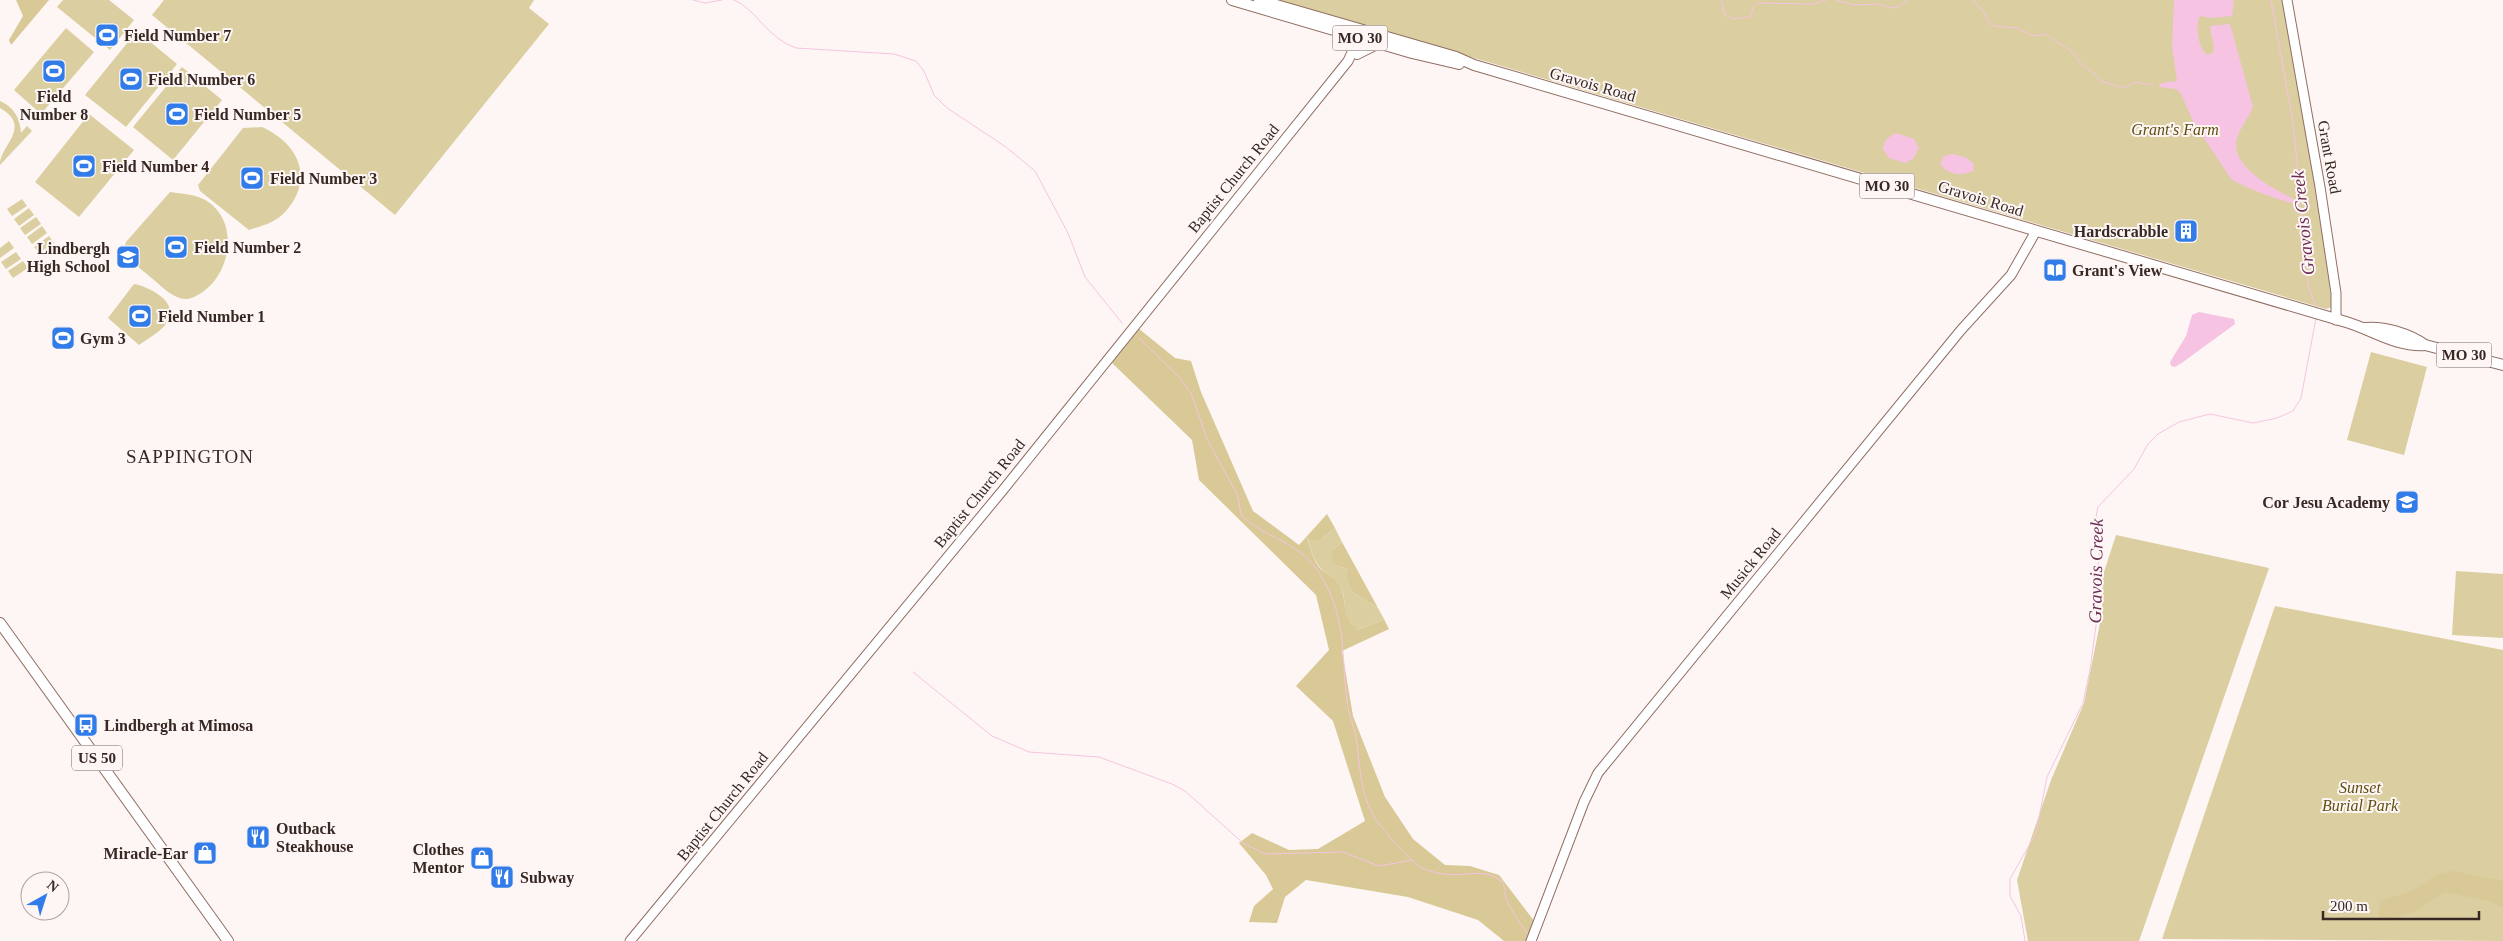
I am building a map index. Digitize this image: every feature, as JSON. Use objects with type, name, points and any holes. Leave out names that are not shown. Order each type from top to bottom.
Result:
[{"type":"main road","name":"Gravois Road","points":[[1232,0],[1245,2],[1343,34],[1362,35],[1378,44],[1454,64],[1474,66]]},
{"type":"main road","name":"Gravois Road","points":[[1259,0],[1362,35],[1456,57],[1474,66],[2365,328],[2374,335],[2414,345],[2425,345],[2503,366]]},
{"type":"main road","points":[[1343,34],[1350,40],[1355,52],[1378,44]]},
{"type":"main road","name":"US 50","points":[[0,623],[228,941]]},
{"type":"street","name":"Grant Road","points":[[2287,0],[2320,187],[2336,293],[2336,320]]},
{"type":"street","name":"Baptist Church Road","points":[[630,941],[1002,490],[1348,61],[1355,52],[1362,35]]},
{"type":"street","name":"Musick Road","points":[[1531,941],[1584,802],[1598,773],[1961,330],[2003,286],[2019,263],[2036,231]]},
{"type":"green space","name":"Field Number 7","points":[[63,0],[109,0],[134,20],[110,50],[57,7]]},
{"type":"green space","points":[[164,0],[534,0],[529,8],[549,24],[395,215],[152,15]]},
{"type":"green space","name":"Grant's Farm","points":[[1277,0],[2285,0],[2327,252],[2332,307],[2326,309]]},
{"type":"green space","name":"Field Number 8","points":[[66,28],[94,52],[41,114],[14,90]]},
{"type":"green space","name":"Field Number 6","points":[[137,31],[177,64],[126,127],[85,95]]},
{"type":"green space","name":"Field Number 5","points":[[182,67],[222,100],[173,160],[133,127]]},
{"type":"green space","points":[[0,101],[13,110],[21,133],[27,126],[32,131],[0,165],[1,158],[15,129],[14,122],[9,115],[0,108]]},
{"type":"green space","name":"Field Number 4","points":[[89,114],[134,150],[79,217],[35,182]]},
{"type":"green space","name":"Field Number 3","points":[[262,127],[285,142],[293,152],[301,174],[300,186],[295,199],[282,215],[269,223],[249,230],[200,191],[198,185],[243,128]]},
{"type":"green space","name":"Field Number 2","points":[[170,192],[194,196],[207,201],[217,210],[224,221],[227,233],[228,246],[220,271],[204,291],[188,299],[177,297],[168,292],[137,266],[123,250],[126,242]]},
{"type":"green space","points":[[22,199],[27,206],[12,216],[7,209]]},
{"type":"green space","points":[[29,208],[34,215],[19,226],[14,219]]},
{"type":"green space","points":[[36,217],[41,224],[25,235],[20,228]]},
{"type":"green space","points":[[42,226],[47,233],[32,244],[27,237]]},
{"type":"green space","points":[[49,236],[54,243],[39,253],[34,247]]},
{"type":"green space","points":[[9,241],[14,248],[0,258],[0,248]]},
{"type":"green space","points":[[16,252],[21,259],[6,269],[1,262]]},
{"type":"green space","points":[[23,261],[28,268],[13,278],[8,271]]},
{"type":"green space","name":"Field Number 1","points":[[134,284],[159,295],[169,306],[170,312],[169,319],[164,327],[139,345],[108,318]]},
{"type":"green space","points":[[2371,352],[2427,367],[2404,455],[2347,440]]},
{"type":"green space","points":[[1335,528],[1342,542],[1334,549],[1338,566],[1348,569],[1352,592],[1378,608],[1384,619],[1358,630],[1348,619],[1339,583],[1321,569],[1307,537],[1318,542]]},
{"type":"green space","points":[[2116,535],[2269,568],[2139,941],[2028,941],[2017,880],[2051,780],[2084,703],[2102,613],[2103,575]]},
{"type":"green space","points":[[2456,571],[2503,574],[2503,638],[2452,635]]},
{"type":"green space","name":"Sunset Burial Park","points":[[2275,606],[2503,650],[2503,941],[2162,939]]},
{"type":"shaded area","points":[[16,0],[49,0],[11,45],[9,40],[23,16]]},
{"type":"shaded area","points":[[2174,0],[2234,0],[2232,16],[2210,18],[2200,16],[2198,20],[2199,41],[2206,54],[2212,54],[2214,49],[2210,26],[2230,24],[2253,107],[2237,139],[2236,149],[2239,158],[2254,175],[2292,198],[2296,203],[2263,194],[2231,179],[2194,123],[2180,92],[2175,89],[2159,87],[2161,83],[2177,81],[2172,46]]},
{"type":"shaded area","points":[[1896,133],[1914,139],[1919,148],[1913,159],[1905,163],[1889,158],[1883,149],[1887,139]]},
{"type":"shaded area","points":[[1952,154],[1965,157],[1973,163],[1974,170],[1965,174],[1947,171],[1940,164],[1944,156]]},
{"type":"shaded area","points":[[2199,312],[2234,319],[2235,324],[2183,362],[2175,367],[2171,366],[2170,362],[2186,336],[2192,315]]},
{"type":"shaded area","points":[[1138,328],[1175,358],[1191,361],[1201,392],[1253,511],[1299,545],[1327,514],[1335,528],[1318,542],[1307,538],[1315,561],[1322,570],[1339,584],[1347,615],[1358,630],[1384,619],[1389,629],[1342,651],[1353,716],[1385,797],[1413,839],[1445,865],[1470,866],[1499,875],[1535,922],[1527,941],[1504,941],[1478,920],[1408,897],[1306,880],[1285,897],[1277,923],[1249,922],[1254,906],[1273,889],[1266,875],[1239,843],[1252,833],[1289,850],[1318,849],[1365,821],[1333,721],[1296,686],[1329,650],[1316,595],[1199,480],[1192,440],[1110,361]]},
{"type":"shaded area","points":[[1342,542],[1378,608],[1352,592],[1347,576],[1348,569],[1338,566],[1331,558],[1334,549]]},
{"type":"shaded area","points":[[2453,871],[2503,881],[2503,908],[2489,901],[2445,892],[2413,912],[2383,921],[2378,915],[2380,901],[2414,890],[2438,874]]},
{"type":"waterway","points":[[693,0],[705,3],[722,0]]},
{"type":"waterway","points":[[734,0],[749,10],[777,38],[796,48],[894,54],[916,61],[924,71],[934,95],[947,108],[1006,147],[1035,171],[1068,233],[1085,277],[1122,323]]},
{"type":"waterway","points":[[1721,0],[1725,15],[1733,19],[1750,17],[1753,8],[1758,3],[1814,4],[1826,0]]},
{"type":"waterway","points":[[1836,0],[1854,5],[1879,4],[1891,8],[1900,6],[1908,0]]},
{"type":"waterway","points":[[1973,0],[1985,14],[1987,21],[1994,26],[2017,28],[2033,36],[2045,34],[2074,53],[2082,65],[2095,74],[2100,81],[2124,88],[2134,82],[2153,85]]},
{"type":"waterway","name":"Gravois Creek","points":[[2271,0],[2292,117],[2298,170],[2299,202],[2303,220],[2303,258],[2309,288],[2317,310]]},
{"type":"waterway","name":"Gravois Creek","points":[[2025,941],[2021,916],[2010,896],[2010,879],[2036,833],[2047,777],[2083,703],[2090,670],[2098,611],[2097,574],[2101,539],[2096,517],[2098,507],[2134,469],[2148,444],[2158,434],[2179,422],[2210,414],[2253,423],[2277,418],[2293,411],[2301,398],[2316,318]]},
{"type":"waterway","points":[[1139,338],[1179,377],[1191,393],[1208,441],[1238,496],[1241,515],[1259,529],[1300,552],[1317,570],[1327,586],[1334,602],[1341,633],[1348,706],[1356,738],[1363,789],[1375,818],[1397,845],[1422,868],[1451,875],[1487,874],[1500,880],[1504,887],[1507,901],[1529,936]]},
{"type":"waterway","points":[[913,672],[992,736],[1029,752],[1099,757],[1172,784],[1185,791],[1243,843],[1265,854],[1343,852],[1379,866],[1413,860]]},
{"type":"place","name":"Field Number 7","points":[[107,35]]},
{"type":"place","name":"Field Number 8","points":[[54,71]]},
{"type":"place","name":"Field Number 6","points":[[131,79]]},
{"type":"place","name":"Field Number 5","points":[[177,114]]},
{"type":"place","name":"Field Number 4","points":[[84,166]]},
{"type":"place","name":"Field Number 3","points":[[252,178]]},
{"type":"place","name":"Hardscrabble","points":[[2186,231]]},
{"type":"place","name":"Field Number 2","points":[[176,247]]},
{"type":"place","name":"Lindbergh High School","points":[[128,257]]},
{"type":"place","name":"Grant's View","points":[[2055,270]]},
{"type":"place","name":"Field Number 1","points":[[140,316]]},
{"type":"place","name":"Gym 3","points":[[63,338]]},
{"type":"place","name":"Cor Jesu Academy","points":[[2407,502]]},
{"type":"place","name":"Lindbergh at Mimosa","points":[[86,725]]},
{"type":"place","name":"Outback Steakhouse","points":[[258,837]]},
{"type":"place","name":"Miracle-Ear","points":[[205,853]]},
{"type":"place","name":"Clothes Mentor","points":[[482,858]]},
{"type":"place","name":"Subway","points":[[502,877]]},
{"type":"district","name":"SAPPINGTON","points":[[190,456]]}]
